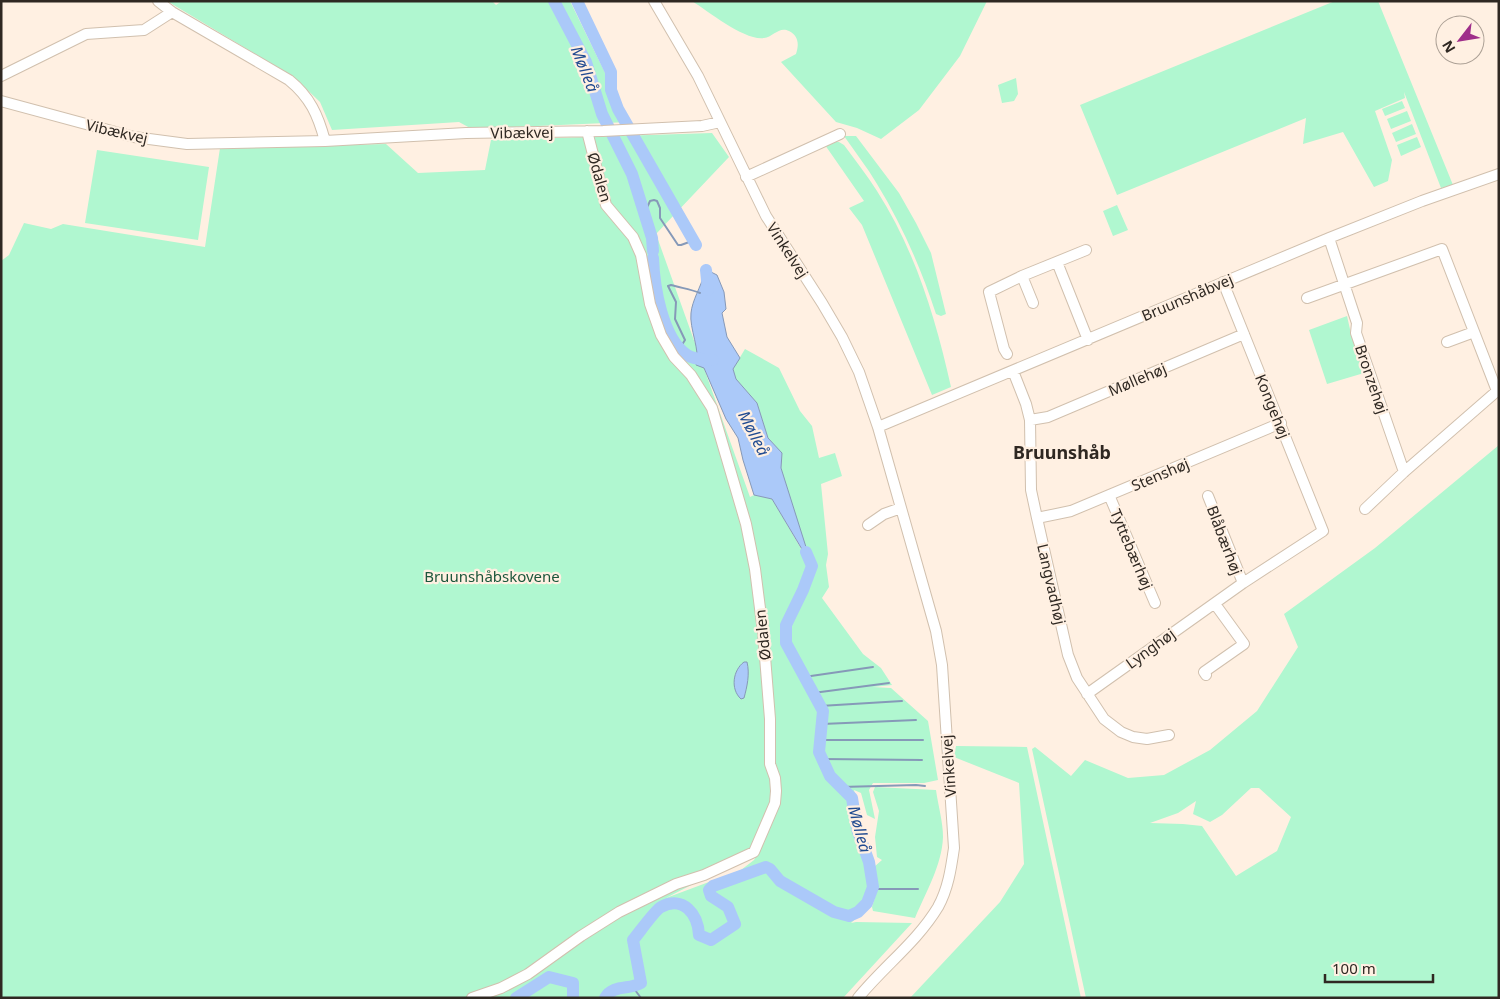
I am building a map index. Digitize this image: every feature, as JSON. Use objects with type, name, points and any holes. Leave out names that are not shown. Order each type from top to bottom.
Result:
[{"type":"street","points":[[158,1],[172,12],[289,80],[299,88],[315,109],[325,141]]},
{"type":"street","name":"Vinkelvej","points":[[654,1],[698,76],[746,177],[780,240],[842,336],[859,372],[878,427],[936,631],[942,665],[954,848],[951,870],[938,906],[925,926],[858,998]]},
{"type":"street","points":[[1,76],[86,34],[144,30],[172,12]]},
{"type":"street","name":"Vibækvej","points":[[1,101],[134,137],[187,144],[325,141],[466,133],[603,131],[702,126],[720,122]]},
{"type":"street","name":"Ødalen","points":[[472,998],[501,988],[528,974],[581,936],[626,909],[676,884],[704,875],[754,852],[775,803],[775,778],[770,764],[770,719],[763,632],[755,569],[746,524],[712,408],[691,375],[674,356],[662,335],[650,304],[641,255],[633,237],[606,205],[587,131]]},
{"type":"street","points":[[746,177],[840,134]]},
{"type":"street","name":"Bruunshåbvej","points":[[878,427],[1329,238],[1422,201],[1499,174]]},
{"type":"street","name":"Bronzehøj","points":[[1329,238],[1357,322],[1356,333],[1404,472]]},
{"type":"street","points":[[1306,298],[1442,249],[1497,391],[1404,472],[1365,509]]},
{"type":"street","points":[[1007,354],[989,292],[1022,276],[1086,250]]},
{"type":"street","points":[[1057,262],[1088,340]]},
{"type":"street","points":[[1022,276],[1033,303]]},
{"type":"street","name":"Kongehøj","points":[[1222,282],[1323,531]]},
{"type":"street","points":[[1447,342],[1474,332]]},
{"type":"street","name":"Møllehøj","points":[[1030,420],[1048,417],[1244,334]]},
{"type":"street","name":"Langvadhøj","points":[[1013,371],[1030,420],[1031,490],[1068,655],[1077,678],[1104,719],[1121,732],[1133,737],[1147,739],[1169,735]]},
{"type":"street","name":"Stenshøj","points":[[1037,518],[1071,511],[1280,423]]},
{"type":"street","name":"Tyttebærhøj","points":[[1109,495],[1155,603]]},
{"type":"street","name":"Blåbærhøj","points":[[1208,496],[1242,583]]},
{"type":"street","points":[[868,525],[884,514],[901,508]]},
{"type":"street","name":"Lynghøj","points":[[1087,694],[1242,583],[1323,531]]},
{"type":"street","points":[[1206,675],[1204,672],[1244,644],[1215,604]]},
{"type":"green space","points":[[167,1],[492,1],[496,5],[502,1],[570,1],[629,122],[470,128],[459,122],[332,130],[320,102],[295,78]]},
{"type":"green space","points":[[692,1],[987,1],[960,56],[919,110],[881,139],[857,128],[836,122],[781,62],[796,54],[798,47],[795,35],[789,31],[782,30],[764,38],[756,38],[737,31]]},
{"type":"green space","points":[[1335,1],[1378,1],[1453,185],[1441,188],[1404,92],[1405,98],[1375,111],[1392,160],[1388,181],[1374,187],[1343,132],[1303,144],[1306,118],[1117,195],[1080,105]]},
{"type":"green space","points":[[1016,78],[1018,94],[1014,101],[1002,103],[998,85]]},
{"type":"green space","points":[[1402,101],[1405,108],[1385,116],[1382,109]]},
{"type":"green space","points":[[1407,111],[1411,121],[1391,129],[1387,119]]},
{"type":"green space","points":[[1412,124],[1416,134],[1396,142],[1392,133]]},
{"type":"green space","name":"Bruunshåbskovene","points":[[712,133],[729,157],[656,234],[750,497],[754,495],[772,499],[810,564],[781,468],[782,453],[768,438],[757,403],[736,379],[733,369],[745,349],[779,368],[800,411],[812,426],[819,458],[835,453],[842,476],[821,484],[828,554],[826,565],[829,587],[822,598],[863,654],[881,668],[892,685],[873,687],[891,688],[928,721],[938,780],[924,783],[873,783],[869,790],[875,819],[867,815],[861,793],[854,790],[874,867],[882,860],[877,857],[875,837],[879,811],[873,792],[875,787],[936,790],[942,825],[942,847],[933,878],[915,918],[873,911],[872,907],[877,891],[875,875],[875,892],[869,906],[851,923],[912,923],[843,998],[1,998],[1,261],[9,255],[24,223],[51,229],[63,224],[205,247],[220,148],[386,144],[418,173],[485,170],[491,140]],"holes":[[[761,849],[754,860],[741,870],[666,898]]]},
{"type":"green space","points":[[844,136],[856,136],[899,193],[931,253],[946,314],[941,316],[936,314],[917,263],[895,215],[873,178]]},
{"type":"green space","points":[[1417,137],[1421,147],[1401,156],[1397,145]]},
{"type":"green space","points":[[839,142],[844,145],[861,168],[877,191],[902,237],[923,286],[951,387],[932,395],[862,225],[849,208],[864,201],[825,145]]},
{"type":"green space","points":[[97,150],[209,167],[198,240],[85,223]]},
{"type":"green space","points":[[1117,205],[1128,230],[1113,236],[1103,211]]},
{"type":"green space","points":[[1347,316],[1364,373],[1327,384],[1309,330]]},
{"type":"green space","points":[[1499,445],[1499,998],[1086,998],[1032,749],[1035,747],[1071,776],[1085,760],[1128,778],[1164,775],[1210,750],[1257,711],[1298,647],[1284,614],[1375,548]],"holes":[[[1251,788],[1259,788],[1291,817],[1277,851],[1236,876],[1202,826],[1150,823],[1178,813],[1196,801],[1193,814],[1210,822],[1222,815]]]},
{"type":"green space","points":[[956,746],[1027,747],[1081,998],[910,998],[1000,902],[1024,864],[1019,783],[954,757]]},
{"type":"water","points":[[711,272],[717,275],[724,292],[726,309],[722,313],[727,337],[740,358],[733,369],[736,379],[757,403],[768,438],[782,453],[781,468],[812,566],[772,499],[754,495],[738,438],[726,419],[704,368],[696,365],[697,354],[691,319],[692,308],[704,275]]},
{"type":"water","points":[[744,662],[747,662],[748,676],[744,698],[741,699],[735,690],[734,680],[737,670]]},
{"type":"waterway","name":"Mølleå","points":[[554,1],[586,62],[602,114],[632,174],[652,238],[653,251]]},
{"type":"waterway","points":[[577,1],[611,72],[611,90],[618,109],[696,245]]},
{"type":"waterway","points":[[642,212],[646,210],[650,201],[657,201],[660,208],[660,218],[678,245],[692,241]]},
{"type":"waterway","name":"Mølleå","points":[[653,258],[655,283],[661,311],[671,337],[678,347],[690,357],[713,360]]},
{"type":"waterway","points":[[706,270],[708,290]]},
{"type":"waterway","points":[[680,348],[685,340],[675,319],[676,302],[668,286],[671,285],[700,293]]},
{"type":"waterway","name":"Mølleå","points":[[605,998],[612,991],[641,983],[633,940],[661,907],[676,903],[682,905],[688,909],[696,920],[699,935],[711,940],[735,924],[728,907],[711,896],[709,890],[713,886],[766,867],[780,881],[834,912],[849,916],[858,912],[867,903],[873,887],[869,862],[857,829],[852,798],[830,776],[819,752],[823,711],[786,643],[786,625],[812,566],[806,552]]},
{"type":"waterway","points":[[804,677],[873,667]]},
{"type":"waterway","points":[[813,693],[889,683]]},
{"type":"waterway","points":[[820,706],[902,701]]},
{"type":"waterway","points":[[822,724],[916,720]]},
{"type":"waterway","points":[[820,740],[923,740]]},
{"type":"waterway","points":[[822,759],[922,760]]},
{"type":"waterway","points":[[841,787],[925,786]]},
{"type":"waterway","points":[[872,889],[918,889]]},
{"type":"waterway","name":"Mølleå","points":[[516,998],[549,977],[573,983],[573,998]]},
{"type":"waterway","points":[[632,986],[641,998]]},
{"type":"district","name":"Bruunshåb","points":[[1062,452]]}]
